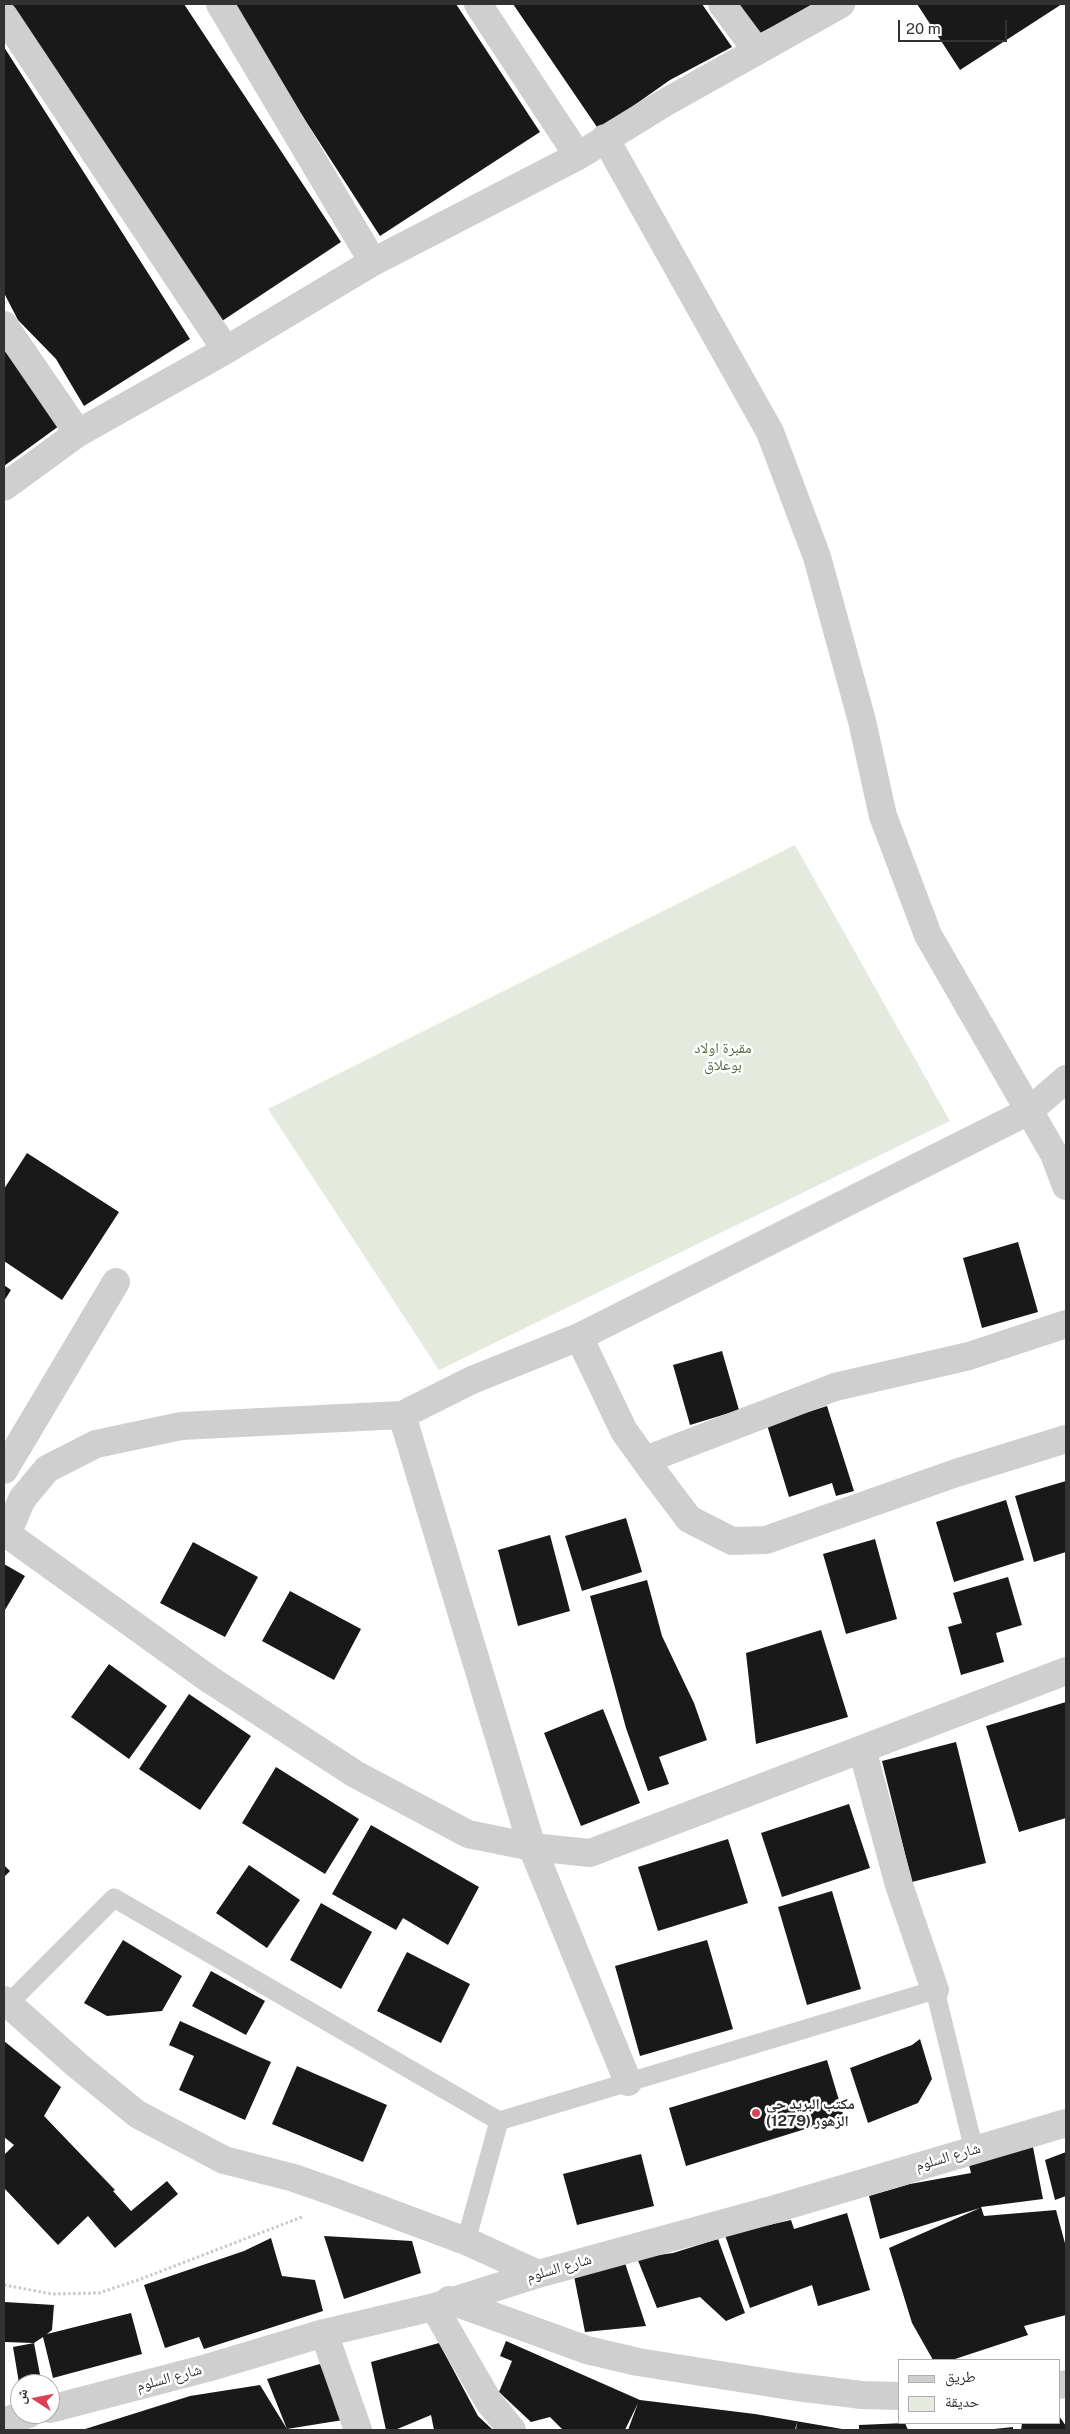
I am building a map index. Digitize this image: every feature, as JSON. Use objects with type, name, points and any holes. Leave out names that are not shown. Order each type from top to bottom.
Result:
[{"type":"street","points":[[220,4],[373,262]]},
{"type":"street","points":[[478,4],[578,156]]},
{"type":"street","points":[[722,4],[756,51]]},
{"type":"street","points":[[4,487],[78,433],[226,350],[373,262],[578,156],[605,138],[841,4]]},
{"type":"street","points":[[4,16],[226,350]]},
{"type":"street","points":[[605,138],[770,432],[817,557],[862,721],[883,816],[928,936],[1054,1154],[1066,1186]]},
{"type":"street","points":[[4,325],[78,433]]},
{"type":"street","points":[[1066,1079],[1029,1111],[580,1337],[472,1380],[402,1415],[181,1426],[96,1444],[47,1469],[22,1499],[5,1533],[209,1679],[355,1774],[468,1834],[532,1847],[590,1853],[1066,1671]]},
{"type":"street","points":[[4,1470],[116,1282]]},
{"type":"street","points":[[645,1460],[835,1387],[969,1356],[1066,1324]]},
{"type":"street","points":[[580,1337],[624,1431],[645,1460],[690,1519],[732,1541],[766,1540],[956,1473],[1066,1438]]},
{"type":"street","points":[[402,1415],[532,1847],[628,2082]]},
{"type":"street","points":[[862,1749],[899,1885],[935,1990]]},
{"type":"street","points":[[6,2001],[77,2065],[137,2114],[224,2160],[294,2178],[466,2241],[538,2274]]},
{"type":"street","name":"شارع السلوم","points":[[60,2406],[207,2368],[324,2333],[441,2303],[538,2274],[768,2211],[1066,2123]]},
{"type":"street","points":[[441,2303],[588,2350],[638,2362],[796,2388],[862,2395],[898,2396]]},
{"type":"street","points":[[441,2303],[489,2402],[512,2430]]},
{"type":"street","points":[[324,2333],[358,2430]]},
{"type":"lane","points":[[6,2001],[114,1898],[499,2121],[935,1990],[974,2150]]},
{"type":"lane","points":[[466,2241],[499,2121]]},
{"type":"path","points":[[4,2285],[52,2294],[99,2293],[138,2280],[303,2216]]},
{"type":"green space","name":"مقبرة اولاد بوعلاق","points":[[795,845],[950,1121],[439,1370],[268,1109]]},
{"type":"building","points":[[5,4],[184,4],[341,242],[216,325]]},
{"type":"building","points":[[230,4],[456,4],[540,132],[380,236]]},
{"type":"building","points":[[513,4],[702,4],[732,47],[670,80],[599,130]]},
{"type":"building","points":[[734,4],[820,4],[756,35]]},
{"type":"building","points":[[917,4],[1062,4],[960,70]]},
{"type":"building","points":[[4,47],[190,339],[84,406],[56,359],[18,320],[4,293]]},
{"type":"building","points":[[4,349],[59,426],[4,466]]},
{"type":"building","points":[[27,1153],[119,1212],[62,1300],[4,1261],[4,1189]]},
{"type":"building","points":[[1018,1242],[1038,1312],[982,1328],[963,1258]]},
{"type":"building","points":[[4,1285],[11,1290],[4,1301]]},
{"type":"building","points":[[722,1351],[739,1410],[690,1425],[673,1365]]},
{"type":"building","points":[[827,1406],[854,1491],[836,1496],[832,1483],[789,1497],[767,1425]]},
{"type":"building","points":[[1066,1481],[1066,1552],[1034,1562],[1015,1496]]},
{"type":"building","points":[[1006,1500],[1024,1560],[954,1582],[936,1522]]},
{"type":"building","points":[[626,1518],[642,1572],[582,1591],[565,1536]]},
{"type":"building","points":[[550,1535],[570,1611],[518,1626],[498,1550]]},
{"type":"building","points":[[875,1539],[897,1619],[846,1634],[823,1554]]},
{"type":"building","points":[[193,1542],[258,1577],[225,1637],[160,1603]]},
{"type":"building","points":[[4,1564],[25,1576],[5,1610],[4,1609]]},
{"type":"building","points":[[1008,1577],[1022,1625],[996,1633],[1004,1662],[961,1675],[948,1627],[962,1623],[953,1593]]},
{"type":"building","points":[[647,1580],[662,1636],[694,1703],[707,1740],[659,1757],[669,1784],[648,1791],[626,1728],[590,1596]]},
{"type":"building","points":[[290,1591],[361,1629],[334,1680],[262,1641]]},
{"type":"building","points":[[821,1630],[848,1717],[756,1744],[746,1653]]},
{"type":"building","points":[[109,1664],[167,1706],[129,1759],[71,1717]]},
{"type":"building","points":[[189,1694],[251,1736],[200,1810],[139,1769]]},
{"type":"building","points":[[1066,1702],[1066,1818],[1019,1832],[986,1726]]},
{"type":"building","points":[[603,1709],[640,1803],[581,1826],[544,1733]]},
{"type":"building","points":[[956,1742],[986,1863],[912,1882],[882,1761]]},
{"type":"building","points":[[276,1767],[359,1819],[325,1874],[242,1823]]},
{"type":"building","points":[[849,1804],[870,1868],[782,1897],[761,1833]]},
{"type":"building","points":[[371,1825],[479,1887],[448,1945],[403,1918],[396,1930],[332,1894]]},
{"type":"building","points":[[728,1839],[748,1903],[658,1931],[638,1867]]},
{"type":"building","points":[[4,1865],[10,1871],[4,1877]]},
{"type":"building","points":[[249,1865],[300,1900],[267,1948],[216,1913]]},
{"type":"building","points":[[832,1891],[861,1989],[807,2005],[778,1907]]},
{"type":"building","points":[[321,1903],[372,1932],[341,1989],[290,1960]]},
{"type":"building","points":[[123,1940],[182,1976],[162,2011],[107,2016],[84,2003]]},
{"type":"building","points":[[707,1940],[733,2029],[640,2056],[615,1966]]},
{"type":"building","points":[[407,1952],[470,1984],[441,2043],[377,2011]]},
{"type":"building","points":[[211,1971],[265,2001],[246,2035],[192,2006]]},
{"type":"building","points":[[180,2021],[271,2062],[245,2120],[179,2090],[194,2056],[169,2045]]},
{"type":"building","points":[[920,2039],[932,2079],[918,2103],[868,2123],[850,2068],[912,2045]]},
{"type":"building","points":[[4,2041],[61,2087],[44,2116],[115,2190],[113,2191],[131,2211],[167,2181],[178,2194],[115,2248],[88,2216],[58,2245],[4,2188],[4,2155],[14,2145],[4,2137]]},
{"type":"building","name":"مكتب البريد حي الزهور (1279)","points":[[827,2060],[844,2117],[686,2166],[669,2108]]},
{"type":"building","points":[[297,2066],[387,2105],[363,2162],[272,2124]]},
{"type":"building","points":[[1033,2147],[1043,2199],[981,2207],[984,2216],[1056,2210],[1066,2247],[1066,2315],[1024,2326],[1028,2335],[955,2359],[932,2359],[912,2323],[889,2248],[980,2208],[880,2239],[869,2196],[910,2184],[971,2173],[969,2165]]},
{"type":"building","points":[[1066,2152],[1066,2196],[1055,2200],[1045,2160]]},
{"type":"building","points":[[641,2154],[654,2206],[577,2225],[563,2174]]},
{"type":"building","points":[[847,2213],[870,2290],[818,2306],[812,2285],[750,2308],[725,2235],[791,2220],[794,2229]]},
{"type":"building","points":[[324,2236],[412,2241],[421,2273],[344,2299]]},
{"type":"building","points":[[271,2238],[282,2276],[315,2280],[323,2311],[204,2349],[199,2337],[165,2348],[144,2285],[244,2251]]},
{"type":"building","points":[[718,2239],[745,2313],[726,2321],[700,2297],[657,2308],[637,2258],[673,2253]]},
{"type":"building","points":[[624,2260],[646,2326],[585,2332],[574,2276]]},
{"type":"building","points":[[5,2302],[54,2305],[52,2330],[47,2334],[131,2313],[142,2354],[60,2376],[60,2374],[52,2374],[43,2337],[34,2343],[4,2342]]},
{"type":"building","points":[[506,2341],[640,2400],[755,2414],[848,2430],[796,2430],[797,2422],[795,2430],[628,2430],[638,2403],[625,2430],[563,2430],[550,2417],[531,2422],[499,2392],[512,2361],[500,2356]]},
{"type":"building","points":[[34,2343],[40,2374],[18,2374],[13,2347]]},
{"type":"building","points":[[439,2343],[478,2416],[493,2430],[434,2430],[431,2415],[395,2430],[386,2430],[371,2362]]},
{"type":"building","points":[[320,2364],[343,2420],[287,2429],[267,2379]]},
{"type":"building","points":[[260,2385],[287,2429],[82,2430],[190,2396]]},
{"type":"building","points":[[1060,2417],[1066,2426],[1066,2430],[1021,2430],[1022,2424],[1060,2424]]},
{"type":"building","points":[[905,2424],[908,2430],[859,2430],[859,2425]]},
{"type":"building","points":[[1013,2427],[1013,2430],[994,2430],[994,2429]]},
{"type":"place","name":"مكتب البريد حي الزهور (1279)","points":[[756,2113]]}]
